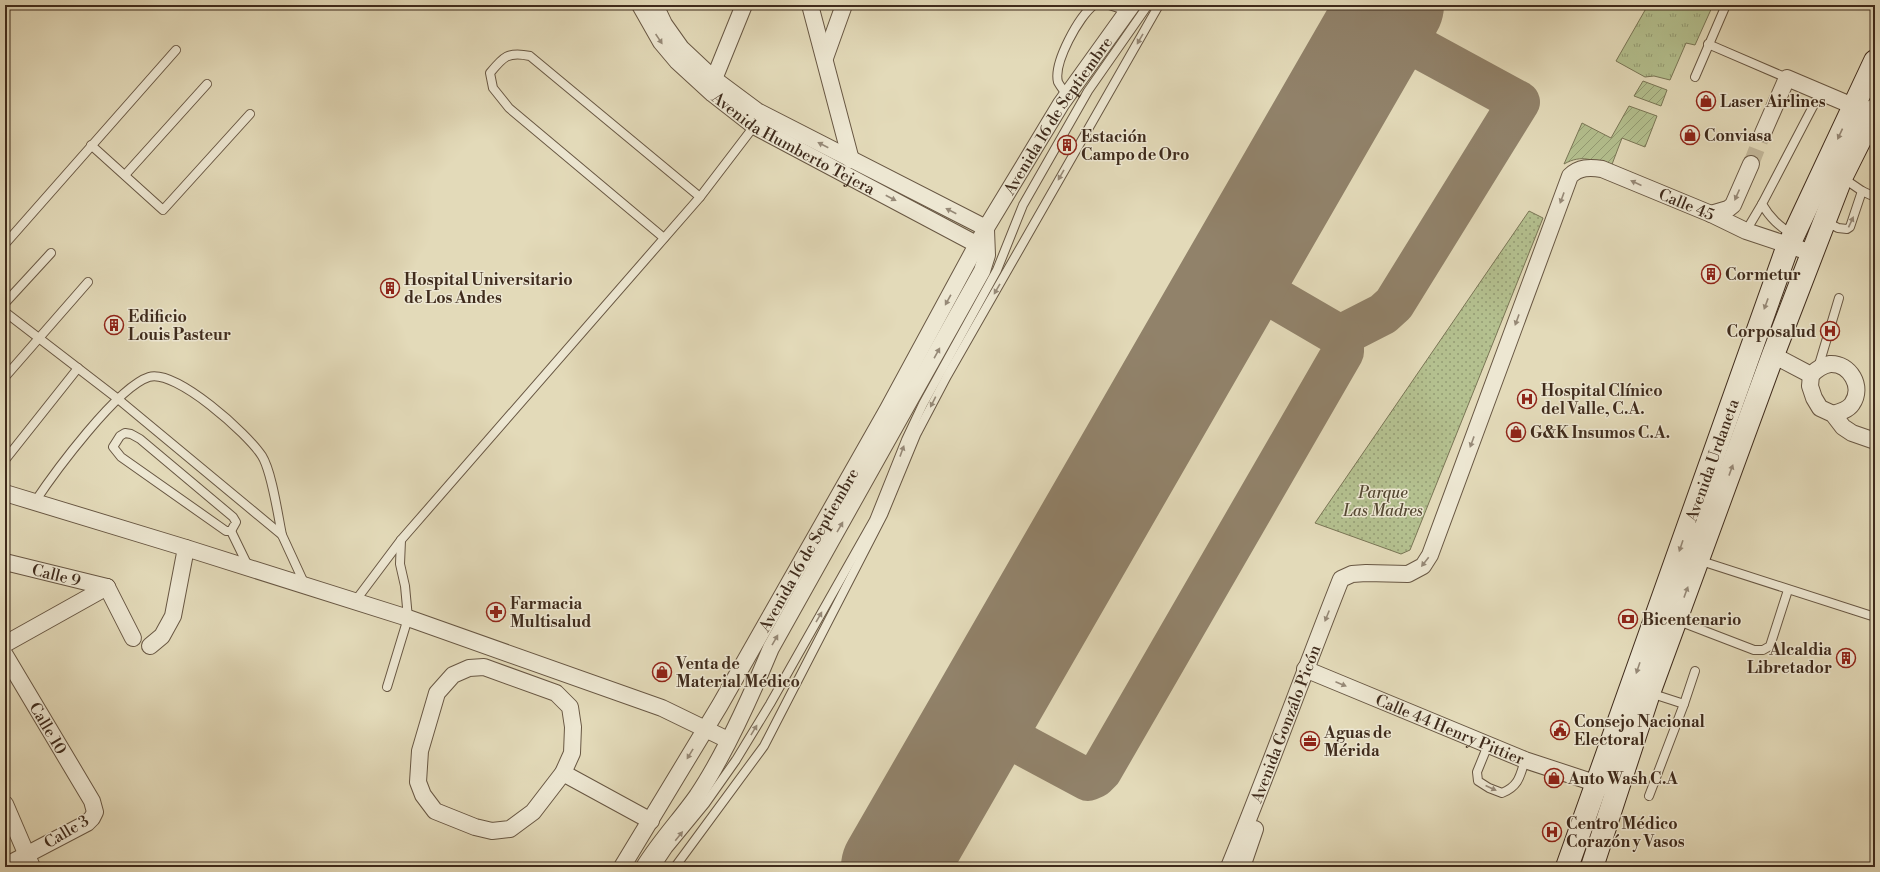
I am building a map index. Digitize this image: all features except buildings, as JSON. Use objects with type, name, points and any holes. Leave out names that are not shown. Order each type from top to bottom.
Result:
[{"type":"street","name":"Avenida Humberto Tejera","points":[[640,5],[661,42],[677,61],[758,120],[978,245]]},
{"type":"street","name":"Avenida Humberto Tejera","points":[[655,5],[664,24],[681,48],[714,87]]},
{"type":"street","points":[[714,87],[744,5]]},
{"type":"street","points":[[810,5],[851,160]]},
{"type":"street","points":[[825,58],[844,5]]},
{"type":"street","name":"Avenida 16 de Septiembre","points":[[622,867],[720,705],[978,245],[986,228],[1068,94],[1130,8]]},
{"type":"street","name":"Avenida Urdaneta","points":[[1592,867],[1607,787],[1749,351],[1791,240],[1852,106],[1875,61]]},
{"type":"street","points":[[1763,133],[1787,78],[1852,106]]},
{"type":"street","name":"Avenida Urdaneta","points":[[1567,867],[1607,787],[1649,693],[1773,355],[1824,221],[1841,178],[1875,110]]},
{"type":"street","name":"Avenida Humberto Tejera","points":[[758,120],[851,160],[986,228]]},
{"type":"street","points":[[1711,214],[1728,209],[1733,205],[1751,164]]},
{"type":"street","name":"Calle 45","points":[[1341,580],[1352,574],[1408,574],[1423,566],[1430,555],[1570,176],[1577,170],[1583,168],[1602,168],[1711,214],[1746,231],[1791,240],[1812,253]]},
{"type":"street","name":"Avenida 16 de Septiembre","points":[[644,867],[656,848],[697,795],[751,695],[771,648],[982,271],[988,255],[986,228]]},
{"type":"street","points":[[1773,355],[1815,372]]},
{"type":"street","points":[[1833,414],[1846,410],[1852,403],[1856,393],[1855,382],[1850,372],[1841,366],[1829,364],[1815,372],[1810,386],[1814,398],[1820,408],[1833,414],[1843,427],[1852,433],[1875,441]]},
{"type":"street","points":[[5,493],[356,600],[662,708],[728,740]]},
{"type":"street","points":[[150,646],[162,636],[173,616],[186,548]]},
{"type":"street","name":"Calle 9","points":[[5,562],[107,587]]},
{"type":"street","name":"Avenida Gonzálo Picón","points":[[1242,867],[1341,580]]},
{"type":"street","points":[[5,644],[107,587],[133,638]]},
{"type":"street","name":"Calle 10","points":[[5,655],[92,801]]},
{"type":"street","points":[[484,667],[556,693],[570,707],[573,726],[572,753],[563,773],[533,812],[510,829],[492,831],[475,827],[435,811],[423,795],[418,782],[420,751],[437,693],[454,675],[469,668],[484,667]]},
{"type":"street","name":"Avenida Gonzálo Picón","points":[[1229,867],[1309,671]]},
{"type":"street","name":"Calle 44 Henry Pittier","points":[[1309,671],[1525,760],[1607,787]]},
{"type":"street","points":[[563,773],[651,821]]},
{"type":"street","name":"Calle 3","points":[[5,866],[29,861],[87,823],[95,812],[92,801]]},
{"type":"street","points":[[5,804],[29,861]]},
{"type":"lane","points":[[1068,94],[1058,82],[1061,58],[1081,18],[1094,5]]},
{"type":"lane","points":[[1109,5],[1130,8]]},
{"type":"lane","points":[[656,867],[668,849],[706,804],[736,760],[770,704],[874,520],[906,440],[923,404],[997,270],[1024,205],[1088,91],[1148,5]]},
{"type":"lane","points":[[675,867],[764,746],[883,515],[916,435],[947,376],[1159,5]]},
{"type":"lane","points":[[1695,77],[1726,5]]},
{"type":"lane","points":[[1708,44],[1787,78]]},
{"type":"lane","points":[[5,244],[176,50]]},
{"type":"lane","points":[[664,238],[509,108],[493,88],[490,73],[502,59],[516,53],[530,56],[700,197]]},
{"type":"lane","points":[[125,175],[207,84]]},
{"type":"lane","points":[[1746,231],[1762,204],[1820,93]]},
{"type":"lane","points":[[91,145],[163,210],[250,114]]},
{"type":"lane","points":[[356,600],[401,540],[700,197],[758,120]]},
{"type":"lane","points":[[1841,178],[1862,191],[1875,196]]},
{"type":"lane","points":[[1824,221],[1838,228],[1848,229],[1862,191]]},
{"type":"lane","points":[[1762,204],[1770,217],[1791,240]]},
{"type":"lane","points":[[5,303],[51,253]]},
{"type":"lane","points":[[5,377],[88,282]]},
{"type":"lane","points":[[1815,372],[1839,298]]},
{"type":"lane","points":[[5,312],[118,399],[282,535]]},
{"type":"lane","points":[[5,460],[78,368]]},
{"type":"lane","points":[[34,503],[61,463],[118,399],[139,381],[150,376],[165,377],[185,388],[215,409],[239,430],[262,457],[273,490],[282,535],[305,585]]},
{"type":"lane","points":[[125,433],[132,434],[140,439],[233,516],[236,522],[231,531],[226,531],[121,457],[115,450],[115,442],[125,433]]},
{"type":"lane","points":[[231,531],[248,567]]},
{"type":"lane","points":[[387,687],[408,618],[405,586],[400,564],[401,540]]},
{"type":"lane","points":[[1698,560],[1875,618]]},
{"type":"lane","points":[[1676,620],[1754,650],[1763,650],[1770,646],[1788,590]]},
{"type":"lane","points":[[1648,796],[1684,704],[1695,670]]},
{"type":"lane","points":[[1649,693],[1684,704]]},
{"type":"lane","points":[[1488,745],[1477,772],[1478,781],[1489,788],[1502,793],[1511,789],[1518,782],[1525,760]]},
{"type":"green space","points":[[1648,5],[1713,5],[1695,45],[1686,43],[1670,80],[1654,76],[1645,77],[1616,61]]},
{"type":"green space","points":[[1643,81],[1667,90],[1661,106],[1634,96]]},
{"type":"green space","points":[[1629,106],[1657,116],[1645,147],[1622,138],[1611,167],[1588,159],[1576,159],[1564,164],[1582,123],[1611,138]]},
{"type":"green space","name":"Parque Las Madres","points":[[1529,211],[1543,218],[1410,550],[1401,554],[1315,523]]},
{"type":"taxiway","points":[[1340,336],[1383,314],[1394,304],[1519,102],[1379,26]]},
{"type":"taxiway","points":[[978,721],[1088,780],[1095,777],[1101,771],[1343,352],[1343,343],[1340,336],[1235,275]]},
{"type":"runway","points":[[894,867],[1391,5]]},
{"type":"tunnel","points":[[1751,164],[1763,133]]},
{"type":"place","name":"Laser Airlines","points":[[1706,101]]},
{"type":"place","name":"Conviasa","points":[[1690,135]]},
{"type":"place","name":"Estación Campo de Oro","points":[[1067,145]]},
{"type":"place","name":"Cormetur","points":[[1711,274]]},
{"type":"place","name":"Hospital Universitario de Los Andes","points":[[390,288]]},
{"type":"place","name":"Edificio Louis Pasteur","points":[[114,325]]},
{"type":"place","name":"Corposalud","points":[[1830,331]]},
{"type":"place","name":"Hospital Clínico del Valle, C.A.","points":[[1527,399]]},
{"type":"place","name":"G&K Insumos C.A.","points":[[1516,432]]},
{"type":"place","name":"Farmacia Multisalud","points":[[496,612]]},
{"type":"place","name":"Bicentenario","points":[[1628,619]]},
{"type":"place","name":"Alcaldia Libretador","points":[[1846,658]]},
{"type":"place","name":"Venta de Material Médico","points":[[662,672]]},
{"type":"place","name":"Consejo Nacional Electoral","points":[[1560,730]]},
{"type":"place","name":"Aguas de Mérida","points":[[1310,741]]},
{"type":"place","name":"Auto Wash C.A","points":[[1554,778]]},
{"type":"place","name":"Centro Médico Corazón y Vasos","points":[[1552,832]]}]
